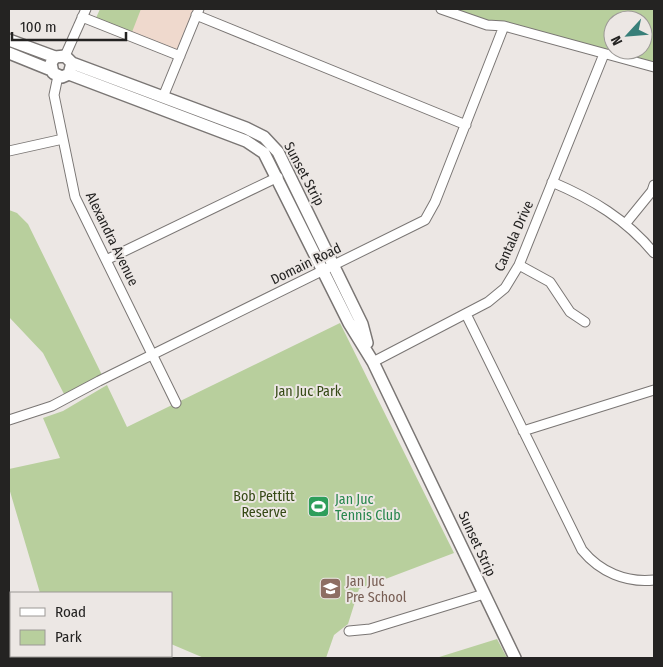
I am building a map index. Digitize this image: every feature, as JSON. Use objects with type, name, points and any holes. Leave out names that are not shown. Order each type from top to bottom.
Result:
[{"type":"street","points":[[441,9],[487,25],[504,26],[603,54]]},
{"type":"street","points":[[163,97],[197,12],[466,125]]},
{"type":"street","points":[[84,13],[180,56]]},
{"type":"street","name":"Alexandra Avenue","points":[[84,13],[62,66],[54,95],[75,197],[176,403]]},
{"type":"street","name":"Domain Road","points":[[9,420],[57,404],[153,354],[425,220],[432,210],[504,26]]},
{"type":"street","name":"Sunset Strip","points":[[9,40],[62,66],[253,144],[264,153],[278,176],[349,323],[373,362],[515,658]]},
{"type":"street","name":"Sunset Strip","points":[[9,53],[62,66],[163,97],[257,132],[270,142],[278,152],[362,324],[373,362]]},
{"type":"street","name":"Cantala Drive","points":[[373,362],[497,296],[509,282],[519,265],[603,56]]},
{"type":"street","points":[[627,60],[654,67]]},
{"type":"street","points":[[9,151],[63,139]]},
{"type":"street","points":[[106,260],[278,176]]},
{"type":"street","points":[[552,182],[596,202],[626,223],[654,253]]},
{"type":"street","points":[[626,223],[652,191],[654,184]]},
{"type":"street","points":[[519,265],[550,282],[570,312],[585,322]]},
{"type":"street","points":[[466,314],[577,541],[588,557],[603,569],[620,577],[654,580]]},
{"type":"street","points":[[523,431],[654,390]]},
{"type":"street","points":[[349,631],[370,629],[484,594]]},
{"type":"shaded area","points":[[136,9],[196,9],[178,52],[127,32]]},
{"type":"green space","points":[[100,9],[141,9],[132,32],[96,18]]},
{"type":"green space","points":[[441,9],[654,9],[654,67],[628,60],[653,60],[653,10],[603,10],[603,53]]},
{"type":"green space","points":[[9,210],[17,213],[28,224],[102,375],[64,394],[43,353],[9,317]]},
{"type":"green space","name":"Bob Pettitt Reserve","points":[[340,323],[454,553],[359,589],[348,624],[334,635],[326,658],[204,658],[172,644],[172,592],[40,592],[9,488],[9,469],[60,458],[43,418],[63,411],[107,385],[127,427]]},
{"type":"green space","points":[[497,639],[507,658],[436,658]]},
{"type":"place","name":"Jan Juc Tennis Club","points":[[319,507]]},
{"type":"place","name":"Jan Juc Pre School","points":[[330,589]]},
{"type":"park label","name":"Jan Juc Park","points":[[308,391]]}]
